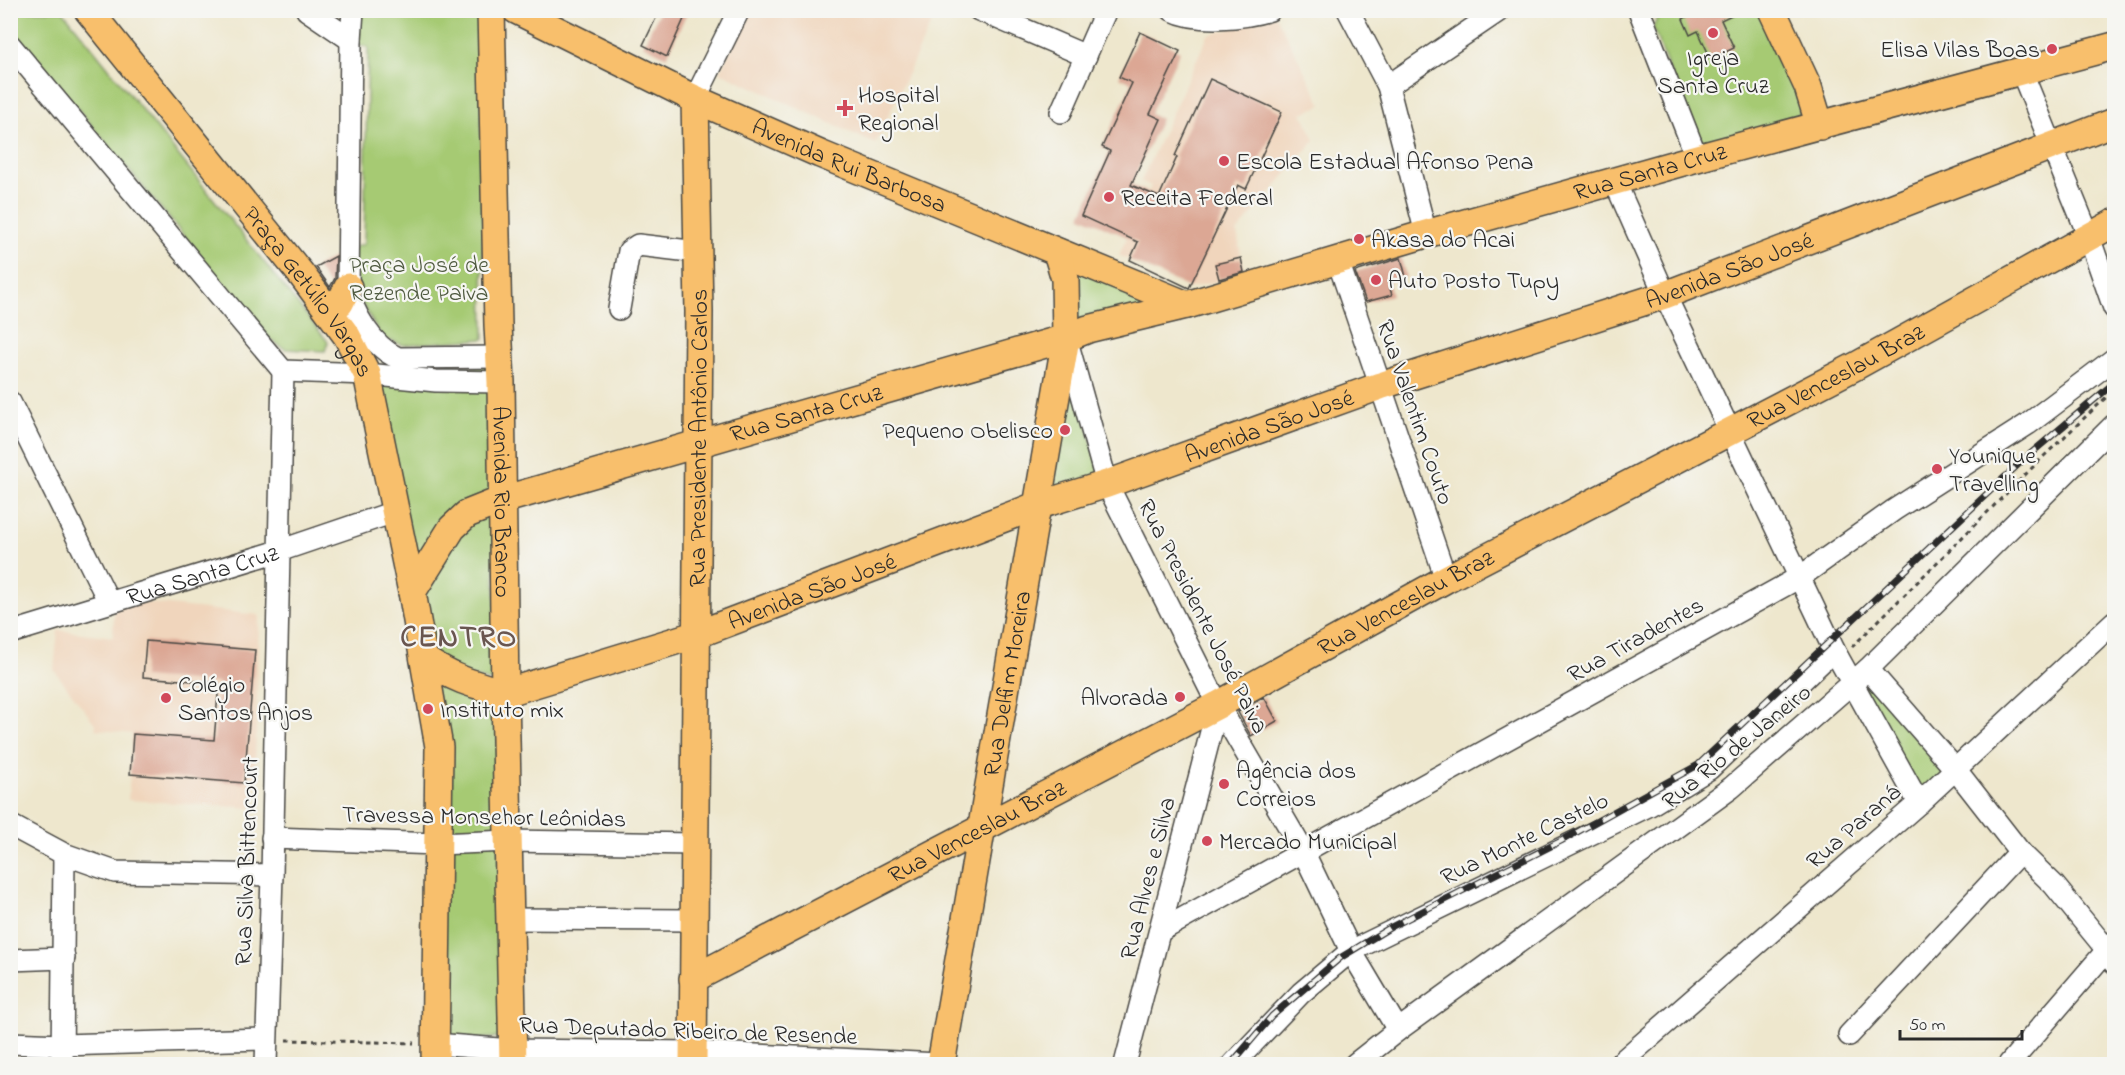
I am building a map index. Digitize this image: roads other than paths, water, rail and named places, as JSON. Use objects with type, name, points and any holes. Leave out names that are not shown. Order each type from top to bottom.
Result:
[{"type":"main road","name":"Praça Getúlio Vargas","points":[[88,10],[324,304],[347,336],[367,374]]},
{"type":"main road","name":"Avenida Rio Branco","points":[[491,10],[501,369],[512,1057]]},
{"type":"main road","name":"Avenida Rui Barbosa","points":[[516,10],[695,99],[820,154],[1187,305]]},
{"type":"main road","points":[[1772,10],[1808,87],[1820,126]]},
{"type":"main road","name":"Rua Santa Cruz","points":[[412,592],[452,528],[467,514],[502,500],[1066,338],[1093,328],[1187,305],[1426,234],[1697,158],[2115,46]]},
{"type":"main road","name":"Rua Presidente Antônio Carlos","points":[[693,1058],[698,634],[698,252],[695,99]]},
{"type":"main road","name":"Avenida São José","points":[[505,693],[698,634],[1036,506],[1107,484],[1380,386],[1665,295],[2115,123]]},
{"type":"main road","name":"Rua Venceslau Braz","points":[[693,979],[1218,705],[1446,579],[1856,366],[2115,223]]},
{"type":"main road","name":"Rua Delfim Moreira","points":[[940,1065],[1066,338],[1065,279],[1057,252]]},
{"type":"main road","points":[[324,304],[340,303],[348,287]]},
{"type":"main road","points":[[367,374],[412,592],[439,747],[435,1054]]},
{"type":"main road","points":[[424,660],[454,678],[505,693]]},
{"type":"street","points":[[307,10],[351,40]]},
{"type":"street","points":[[353,10],[348,287],[350,300],[368,331],[389,354],[501,369]]},
{"type":"street","points":[[695,99],[739,10]]},
{"type":"street","points":[[979,10],[1086,56]]},
{"type":"street","points":[[1061,112],[1106,10]]},
{"type":"street","points":[[1172,10],[1181,15],[1221,18],[1270,10]]},
{"type":"street","points":[[1348,10],[1388,86],[1426,234]]},
{"type":"street","points":[[1388,86],[1500,10]]},
{"type":"street","points":[[1639,11],[1697,158]]},
{"type":"street","points":[[10,45],[283,370]]},
{"type":"street","points":[[2021,70],[2089,237],[2115,308]]},
{"type":"street","points":[[1615,182],[1665,295],[1837,655],[1956,770],[2020,852],[2054,885],[2112,952],[2010,1065]]},
{"type":"street","points":[[619,309],[629,250],[638,245],[698,252]]},
{"type":"street","name":"Rua Valentim Couto","points":[[1338,261],[1446,579]]},
{"type":"street","name":"Rua Presidente José Paiva","points":[[1066,338],[1107,484],[1218,705],[1303,851],[1351,951],[1398,1030]]},
{"type":"street","name":"Rua Tiradentes","points":[[1160,931],[1800,577],[1894,510],[2028,424],[2115,359]]},
{"type":"street","points":[[367,374],[446,381],[501,369]]},
{"type":"street","name":"Praça Getúlio Vargas","points":[[283,370],[367,374]]},
{"type":"street","name":"Rua Silva Bittencourt","points":[[266,1065],[283,370]]},
{"type":"street","points":[[10,402],[109,602]]},
{"type":"street","name":"Rua Rio de Janeiro","points":[[1355,1065],[1398,1030],[1731,788],[1860,676],[2115,426]]},
{"type":"street","name":"Rua Santa Cruz","points":[[10,633],[279,551],[394,512]]},
{"type":"street","name":"Rua Paraná","points":[[1619,1065],[1956,770],[2115,622]]},
{"type":"street","name":"Rua Monte Castelo","points":[[1233,1065],[1301,993],[1351,951],[1650,805],[1709,769],[1837,655]]},
{"type":"street","points":[[1860,676],[1919,803]]},
{"type":"street","name":"Rua Alves e Silva","points":[[1125,1065],[1218,705]]},
{"type":"street","points":[[10,825],[64,854],[115,872],[272,875]]},
{"type":"street","name":"Travessa Monsehor Leônidas","points":[[272,838],[437,844],[509,841],[694,844]]},
{"type":"street","points":[[1850,1035],[2020,852]]},
{"type":"street","points":[[62,1055],[64,854]]},
{"type":"street","points":[[510,919],[694,921]]},
{"type":"street","points":[[10,960],[64,958]]},
{"type":"street","points":[[10,1043],[62,1055],[266,1039]]},
{"type":"street","name":"Rua Deputado Ribeiro de Resende","points":[[435,1054],[940,1065]]},
{"type":"railway","points":[[1231,1064],[1272,1016],[1340,958],[1391,927],[1561,841],[1698,765],[2022,461],[2114,383]]},
{"type":"place","name":"Igreja Santa Cruz","points":[[1713,33]]},
{"type":"place","name":"Elisa Vilas Boas","points":[[2052,49]]},
{"type":"place","name":"Hospital Regional","points":[[845,108]]},
{"type":"place","name":"Escola Estadual Afonso Pena","points":[[1224,161]]},
{"type":"place","name":"Receita Federal","points":[[1109,197]]},
{"type":"place","name":"Akasa do Acai","points":[[1359,239]]},
{"type":"place","name":"Auto Posto Tupy","points":[[1376,280]]},
{"type":"place","name":"Pequeno Obelisco","points":[[1065,430]]},
{"type":"place","name":"Younique Travelling","points":[[1937,469]]},
{"type":"place","name":"Alvorada","points":[[1180,697]]},
{"type":"place","name":"Colégio Santos Anjos","points":[[166,698]]},
{"type":"place","name":"Instituto mix","points":[[428,709]]},
{"type":"place","name":"Agência dos Correios","points":[[1224,784]]},
{"type":"place","name":"Mercado Municipal","points":[[1207,841]]},
{"type":"district","name":"CENTRO","points":[[459,636]]},
{"type":"park label","name":"Praça José de Rezende Paiva","points":[[419,278]]}]
